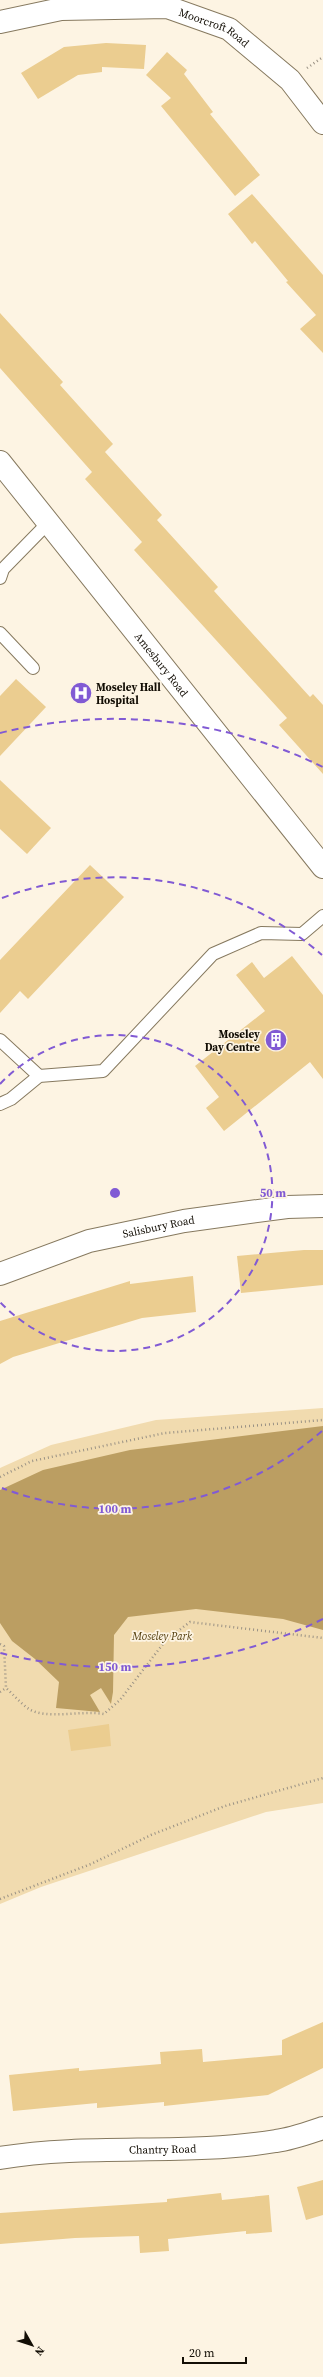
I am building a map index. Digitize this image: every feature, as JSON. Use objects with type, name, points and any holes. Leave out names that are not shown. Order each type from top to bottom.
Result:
[{"type":"street","name":"Moorcroft Road","points":[[0,22],[61,9],[167,7],[229,29],[290,80],[323,123]]},
{"type":"street","name":"Amesbury Road","points":[[0,462],[323,867]]},
{"type":"street","name":"Salisbury Road","points":[[0,1274],[89,1241],[177,1222],[287,1207],[323,1206]]},
{"type":"street","name":"Chantry Road","points":[[0,2158],[33,2153],[229,2147],[278,2141],[323,2128]]},
{"type":"lane","points":[[0,578],[3,569],[48,523]]},
{"type":"lane","points":[[0,633],[33,668]]},
{"type":"lane","points":[[0,1104],[11,1099],[38,1076],[103,1071],[213,954],[261,933],[302,934],[323,916]]},
{"type":"lane","points":[[0,1040],[38,1076]]},
{"type":"path","points":[[0,1477],[32,1461],[165,1433],[323,1420]]},
{"type":"path","points":[[0,1644],[4,1646],[6,1688],[30,1709],[51,1715],[74,1712],[104,1714],[120,1700],[166,1640],[190,1622],[323,1638]]},
{"type":"path","points":[[0,1692],[6,1688]]},
{"type":"path","points":[[0,1899],[91,1864],[151,1835],[225,1806],[323,1778]]},
{"type":"green space","name":"Moseley Park","points":[[323,1408],[323,1803],[266,1812],[41,1887],[0,1904],[0,1468],[51,1445],[156,1420]]},
{"type":"shaded area","points":[[323,1426],[323,1630],[283,1619],[196,1609],[128,1617],[114,1635],[113,1692],[111,1704],[101,1688],[90,1695],[100,1712],[56,1708],[59,1682],[35,1659],[12,1641],[0,1623],[0,1490],[43,1470],[130,1450]]},
{"type":"building","points":[[106,43],[146,45],[144,69],[102,67],[102,72],[78,75],[38,99],[21,73],[64,47]]},
{"type":"building","points":[[167,52],[187,70],[184,74],[213,112],[210,114],[260,175],[235,196],[161,106],[171,98],[146,75]]},
{"type":"building","points":[[252,194],[323,275],[323,353],[300,329],[316,315],[286,282],[288,281],[255,241],[252,244],[228,214]]},
{"type":"building","points":[[0,313],[63,382],[60,385],[113,444],[105,452],[162,515],[157,520],[218,587],[214,591],[310,697],[313,694],[323,705],[323,774],[279,725],[287,718],[134,550],[142,542],[85,479],[92,472],[0,368]]},
{"type":"building","points":[[16,679],[46,707],[0,756],[0,696]]},
{"type":"building","points":[[0,780],[51,828],[27,854],[0,829]]},
{"type":"building","points":[[90,865],[124,897],[28,999],[20,991],[0,1013],[0,960]]},
{"type":"building","name":"Moseley Day Centre","points":[[292,956],[323,995],[323,1079],[310,1062],[224,1131],[206,1108],[219,1097],[195,1066],[265,1011],[236,975],[252,962],[264,978]]},
{"type":"building","points":[[304,1250],[323,1250],[323,1285],[241,1293],[237,1256]]},
{"type":"building","points":[[193,1276],[196,1312],[142,1318],[13,1357],[0,1364],[0,1321],[130,1281],[130,1284]]},
{"type":"building","points":[[109,1724],[111,1746],[71,1751],[68,1730]]},
{"type":"building","points":[[323,2022],[323,2068],[268,2095],[164,2106],[164,2102],[97,2108],[97,2103],[13,2111],[9,2075],[79,2068],[79,2071],[161,2064],[160,2052],[202,2049],[203,2062],[282,2055],[282,2040]]},
{"type":"building","points":[[323,2180],[323,2215],[306,2220],[297,2187]]},
{"type":"building","points":[[221,2193],[222,2200],[269,2195],[272,2232],[246,2234],[246,2231],[168,2239],[169,2251],[140,2253],[139,2236],[75,2238],[0,2244],[0,2213],[167,2202],[167,2199]]},
{"type":"place","name":"Moseley Hall Hospital","points":[[81,693]]},
{"type":"place","name":"Moseley Day Centre","points":[[276,1040]]}]
